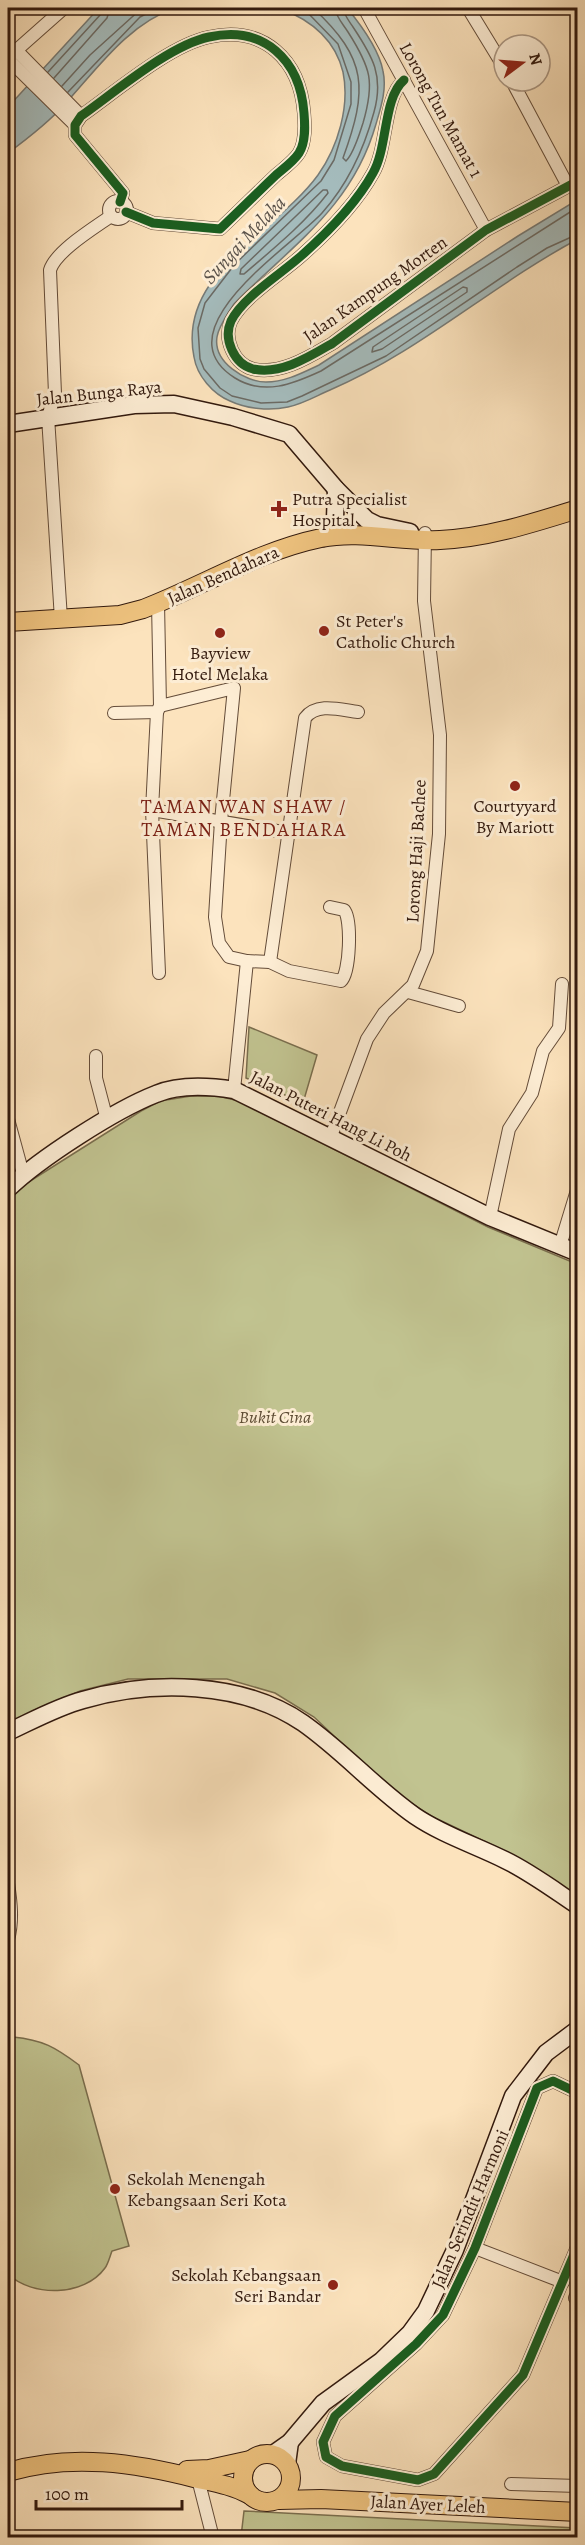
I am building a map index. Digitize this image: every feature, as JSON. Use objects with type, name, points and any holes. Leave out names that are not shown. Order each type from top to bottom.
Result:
[{"type":"main road","name":"Jalan Bendahara","points":[[8,622],[120,615],[158,603],[282,548],[323,538],[370,535],[430,537],[474,534],[521,526],[578,509]]},
{"type":"main road","points":[[170,2471],[209,2469],[250,2460],[257,2456],[284,2464],[305,2491],[321,2499]]},
{"type":"main road","points":[[250,2460],[243,2474],[243,2482],[250,2495]]},
{"type":"main road","points":[[8,2472],[68,2462],[98,2462],[170,2471],[233,2487],[264,2502],[279,2500],[289,2488],[284,2464]]},
{"type":"main road","name":"Jalan Ayer Leleh","points":[[279,2500],[321,2499],[578,2512]]},
{"type":"street","name":"Lorong Tun Mamat 1","points":[[364,8],[486,230]]},
{"type":"street","points":[[468,8],[492,47]]},
{"type":"street","points":[[575,8],[578,12]]},
{"type":"street","points":[[61,10],[10,56],[78,121]]},
{"type":"street","points":[[61,619],[48,417],[55,394],[50,270],[52,262],[111,216],[119,219],[123,207],[123,193],[75,135],[78,121],[188,43],[221,34],[246,36],[270,45],[281,54],[298,78],[305,124],[299,153],[220,229],[153,223],[123,207]]},
{"type":"street","name":"Jalan Kampung Morten","points":[[404,80],[393,94],[386,137],[374,172],[331,225],[302,255],[260,290],[231,321],[228,340],[235,356],[250,368],[271,372],[308,357],[342,338],[486,230],[573,184]]},
{"type":"street","points":[[519,93],[573,184]]},
{"type":"street","points":[[55,394],[61,406],[73,413]]},
{"type":"street","name":"Jalan Bunga Raya","points":[[8,424],[134,405],[174,404],[290,434],[358,512],[376,525],[430,537]]},
{"type":"street","points":[[323,538],[335,519],[336,489]]},
{"type":"street","name":"Lorong Haji Bachee","points":[[330,1139],[367,1039],[384,1013],[408,992],[418,976],[426,951],[434,904],[439,834],[440,735],[424,601],[430,537]]},
{"type":"street","points":[[158,603],[159,709],[152,810],[159,973]]},
{"type":"street","points":[[114,713],[159,709],[234,688],[221,821],[215,917],[219,943],[229,957],[246,961],[270,962],[289,972],[321,979],[344,979],[350,921],[344,910],[330,907]]},
{"type":"street","points":[[270,962],[290,833],[304,718],[310,711],[320,708],[358,712]]},
{"type":"street","points":[[152,810],[290,833]]},
{"type":"street","points":[[234,1090],[246,961]]},
{"type":"street","points":[[490,1217],[509,1129],[532,1093],[543,1052],[559,1028],[562,984]]},
{"type":"street","points":[[408,992],[459,1006]]},
{"type":"street","points":[[96,1056],[96,1078],[107,1120]]},
{"type":"street","name":"Jalan Puteri Hang Li Poh","points":[[8,1189],[23,1174],[107,1120],[164,1092],[214,1087],[234,1090],[490,1217],[578,1253]]},
{"type":"street","points":[[8,1119],[23,1174]]},
{"type":"street","points":[[560,1246],[578,1187]]},
{"type":"street","points":[[8,1732],[81,1700],[111,1693],[152,1688],[181,1688],[240,1697],[282,1710],[303,1723],[383,1792],[426,1823],[507,1860],[578,1906]]},
{"type":"street","points":[[8,1883],[11,1928],[8,1940]]},
{"type":"street","points":[[563,2282],[470,2248],[462,2232],[518,2088],[546,2053],[578,2029]]},
{"type":"street","name":"Jalan Serindit Harmoni","points":[[578,2093],[554,2081],[537,2088],[442,2315],[416,2344],[335,2416],[323,2442],[326,2457],[342,2466],[418,2480],[434,2474],[523,2375],[578,2245]]},
{"type":"street","points":[[284,2464],[290,2442],[323,2403],[381,2361],[410,2333],[470,2248]]},
{"type":"street","points":[[198,2479],[213,2538]]},
{"type":"street","points":[[512,2484],[578,2486]]},
{"type":"green space","points":[[249,1027],[317,1055],[303,1103],[246,1078]]},
{"type":"green space","name":"Bukit Cina","points":[[191,1096],[218,1096],[239,1101],[488,1227],[577,1264],[577,1897],[509,1853],[431,1816],[391,1790],[314,1717],[275,1693],[227,1679],[128,1679],[80,1691],[8,1724],[8,1195],[141,1111],[160,1101]]},
{"type":"green space","points":[[13,2037],[48,2045],[79,2065],[129,2246],[112,2251],[106,2266],[96,2278],[71,2289],[44,2290],[30,2287],[18,2282],[8,2274],[8,2039]]},
{"type":"green space","points":[[244,2511],[577,2528],[577,2537],[241,2537]]},
{"type":"water","points":[[99,8],[175,8],[158,15],[128,36],[51,118],[8,153],[8,107]]},
{"type":"water","points":[[279,8],[347,8],[378,54],[383,71],[384,91],[376,124],[352,179],[318,223],[234,304],[222,324],[217,337],[217,346],[220,355],[232,369],[258,381],[273,382],[287,379],[319,365],[577,200],[578,239],[515,277],[425,338],[363,374],[299,404],[266,409],[244,406],[230,401],[207,384],[198,371],[194,357],[193,327],[200,301],[215,278],[234,256],[300,196],[318,175],[331,152],[341,126],[345,85],[343,72],[334,50],[310,24]]},
{"type":"cycle path","points":[[120,202],[123,193],[75,135],[75,125],[81,116],[160,59],[177,49],[209,37],[246,36],[262,42],[287,62],[301,94],[305,128],[301,149],[291,162],[220,229],[153,223],[126,212]]},
{"type":"cycle path","points":[[404,80],[392,98],[378,162],[366,185],[321,238],[244,303],[231,321],[229,343],[240,362],[246,366],[253,369],[274,369],[294,364],[314,354],[333,343],[486,230],[578,181]]},
{"type":"cycle path","points":[[578,2093],[553,2081],[537,2088],[475,2248],[443,2315],[416,2344],[335,2416],[323,2442],[326,2457],[342,2466],[418,2480],[434,2474],[523,2375],[578,2245]]},
{"type":"place","name":"Putra Specialist Hospital","points":[[279,509]]},
{"type":"place","name":"St Peter's Catholic Church","points":[[324,631]]},
{"type":"place","name":"Bayview Hotel Melaka","points":[[220,633]]},
{"type":"place","name":"Courtyyard By Mariott","points":[[515,786]]},
{"type":"place","name":"Sekolah Menengah Kebangsaan Seri Kota","points":[[115,2189]]},
{"type":"place","name":"Sekolah Kebangsaan Seri Bandar","points":[[333,2285]]},
{"type":"district","name":"TAMAN WAN SHAW / TAMAN BENDAHARA","points":[[244,818]]},
{"type":"water label","name":"Sungai Melaka","points":[[244,240]]}]
